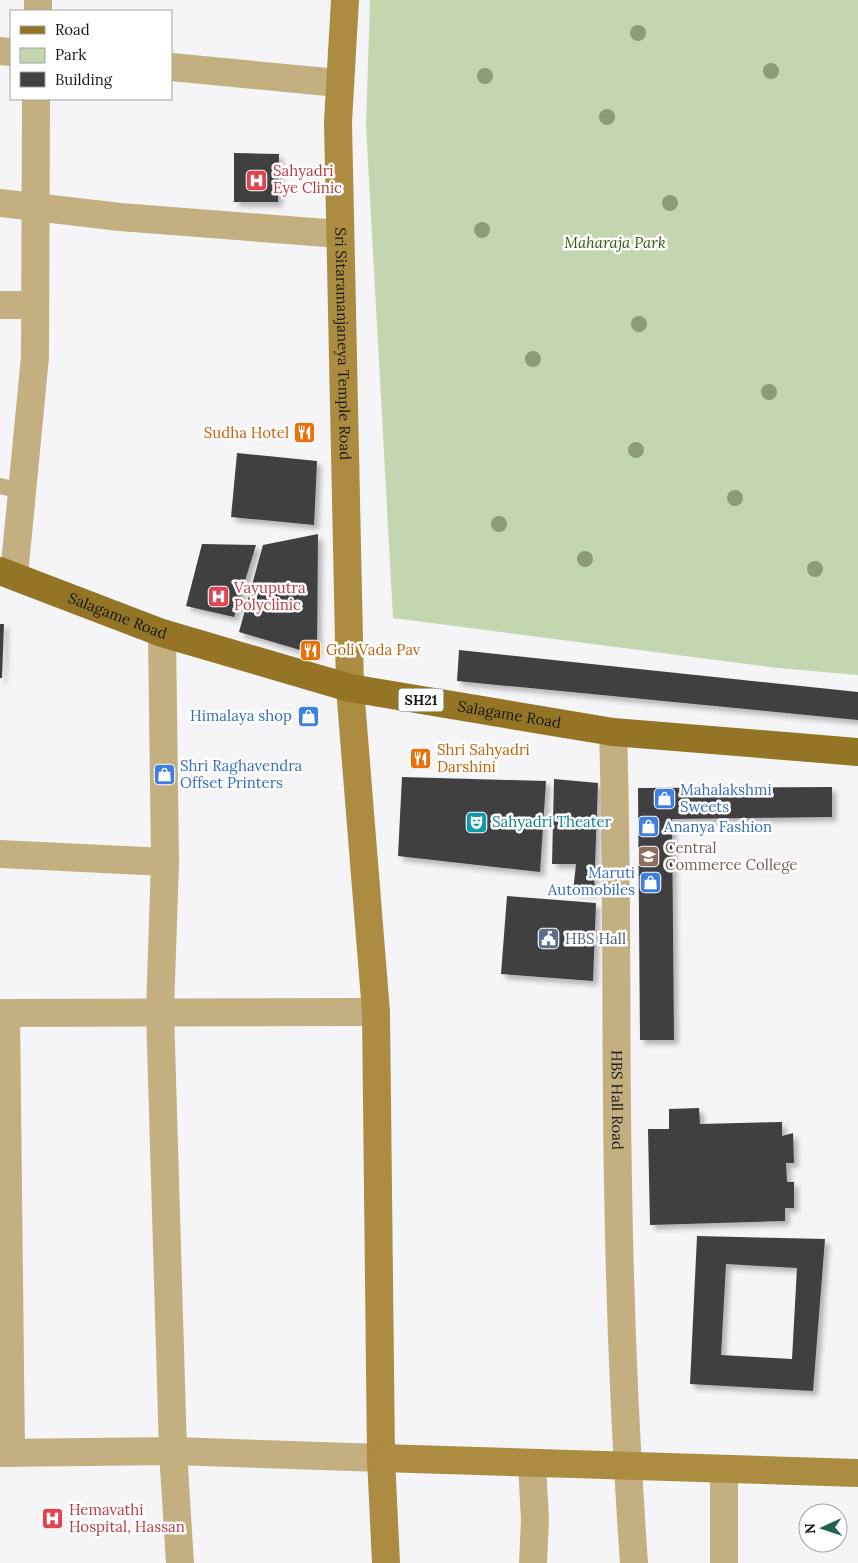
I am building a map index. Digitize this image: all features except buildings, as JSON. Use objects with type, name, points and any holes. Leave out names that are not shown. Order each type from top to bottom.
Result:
[{"type":"main road","name":"Salagame Road","points":[[7,573],[162,633],[350,688],[613,732],[858,752]]},
{"type":"street","name":"Sri Sitaramanjaneya Temple Road","points":[[345,0],[338,83],[339,234],[350,688],[376,1012],[381,1458],[386,1563]]},
{"type":"street","points":[[172,67],[338,83]]},
{"type":"street","points":[[7,573],[11,489],[35,357],[34,207],[36,100]]},
{"type":"street","points":[[0,203],[120,217],[339,234]]},
{"type":"street","points":[[0,305],[35,305]]},
{"type":"street","points":[[162,633],[165,862],[160,1011],[174,1451],[180,1563]]},
{"type":"street","name":"HBS Hall Road","points":[[613,732],[616,830],[618,1184],[628,1467],[634,1563]]},
{"type":"street","points":[[0,854],[165,862]]},
{"type":"street","points":[[376,1012],[160,1011],[3,1013],[5,1453],[174,1451],[858,1473]]},
{"type":"street","points":[[532,1464],[535,1520],[533,1563]]},
{"type":"street","points":[[724,1469],[724,1563]]},
{"type":"green space","name":"Maharaja Park","points":[[370,0],[858,0],[858,675],[778,668],[393,618],[366,125]]},
{"type":"place","name":"Sahyadri Eye Clinic","points":[[257,180]]},
{"type":"place","name":"Sudha Hotel","points":[[305,433]]},
{"type":"place","name":"Vayuputra Polyclinic","points":[[218,597]]},
{"type":"place","name":"Goli Vada Pav","points":[[310,650]]},
{"type":"place","name":"Himalaya shop","points":[[308,716]]},
{"type":"place","name":"Shri Sahyadri Darshini","points":[[421,759]]},
{"type":"place","name":"Shri Raghavendra Offset Printers","points":[[164,775]]},
{"type":"place","name":"Mahalakshmi Sweets","points":[[664,799]]},
{"type":"place","name":"Sahyadri Theater","points":[[476,822]]},
{"type":"place","name":"Ananya Fashion","points":[[648,827]]},
{"type":"place","name":"Central Commerce College","points":[[649,857]]},
{"type":"place","name":"Maruti Automobiles","points":[[651,882]]},
{"type":"place","name":"HBS Hall","points":[[549,939]]},
{"type":"place","name":"Hemavathi Hospital, Hassan","points":[[53,1519]]}]
